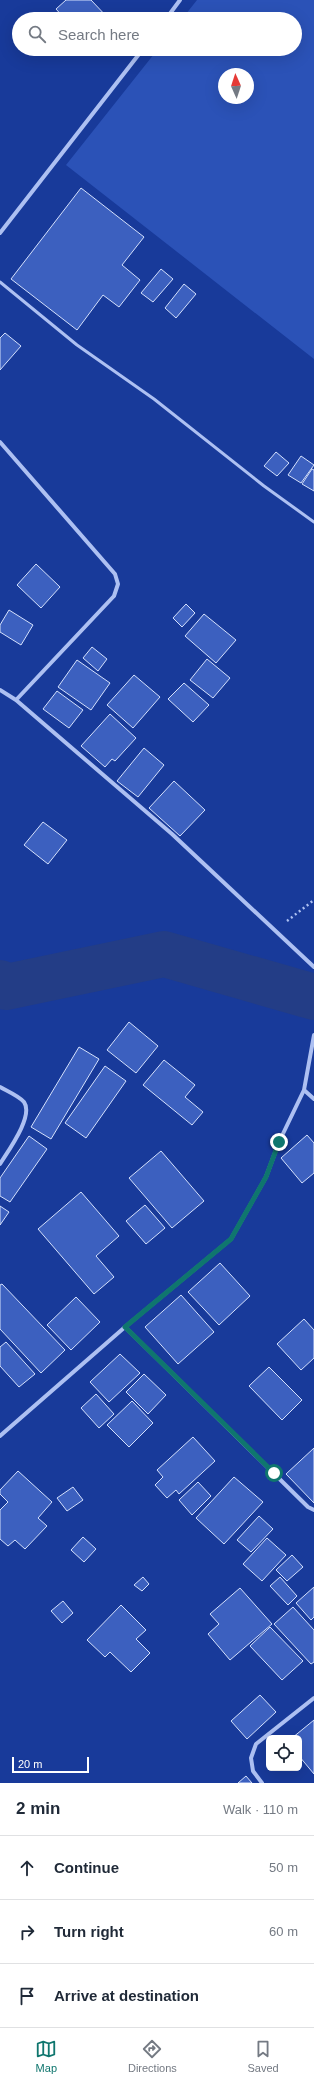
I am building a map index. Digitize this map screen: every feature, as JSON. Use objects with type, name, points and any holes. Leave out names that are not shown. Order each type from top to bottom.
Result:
[{"type":"street","points":[[171,12],[180,0]]},
{"type":"street","points":[[0,233],[137,56]]},
{"type":"street","points":[[0,442],[115,574],[118,584],[114,596],[16,700]]},
{"type":"street","points":[[0,690],[16,700],[172,834],[276,930],[314,968]]},
{"type":"street","points":[[0,1436],[125,1327],[231,1239],[266,1177],[279,1142],[304,1090],[314,1035]]},
{"type":"street","points":[[0,1087],[23,1101],[28,1109],[26,1118],[0,1164]]},
{"type":"street","points":[[304,1090],[314,1099]]},
{"type":"street","points":[[125,1327],[308,1507],[314,1510]]},
{"type":"street","points":[[262,1783],[253,1771],[251,1758],[256,1744],[314,1698]]},
{"type":"lane","points":[[0,282],[77,344],[154,399],[264,486],[314,522]]},
{"type":"path","points":[[276,930],[314,900]]},
{"type":"shaded area","points":[[197,0],[314,0],[314,359],[66,165],[152,56],[302,56],[302,12],[188,12]]},
{"type":"building","points":[[66,0],[91,0],[102,12],[59,12],[56,9]]},
{"type":"building","points":[[81,188],[144,237],[122,265],[140,280],[119,307],[103,295],[77,330],[11,279]]},
{"type":"building","points":[[161,269],[173,279],[153,302],[141,293]]},
{"type":"building","points":[[184,284],[196,294],[176,318],[165,308]]},
{"type":"building","points":[[5,333],[21,346],[0,370],[0,338]]},
{"type":"building","points":[[276,452],[289,463],[277,476],[264,466]]},
{"type":"building","points":[[301,456],[314,465],[301,483],[288,475]]},
{"type":"building","points":[[312,469],[314,470],[314,491],[302,484]]},
{"type":"building","points":[[36,564],[60,587],[41,608],[17,585]]},
{"type":"building","points":[[186,604],[195,613],[182,627],[173,618]]},
{"type":"building","points":[[9,610],[33,625],[21,645],[0,632],[0,625]]},
{"type":"building","points":[[204,614],[236,640],[216,663],[185,636]]},
{"type":"building","points":[[92,647],[107,659],[98,671],[83,658]]},
{"type":"building","points":[[207,659],[230,678],[213,698],[190,680]]},
{"type":"building","points":[[77,660],[110,683],[91,710],[58,687]]},
{"type":"building","points":[[134,675],[160,697],[133,728],[107,705]]},
{"type":"building","points":[[184,683],[209,705],[193,722],[168,699]]},
{"type":"building","points":[[57,691],[83,710],[69,728],[43,709]]},
{"type":"building","points":[[110,714],[136,738],[115,761],[112,759],[105,767],[81,746]]},
{"type":"building","points":[[144,748],[164,765],[138,797],[117,781]]},
{"type":"building","points":[[174,781],[205,810],[180,836],[149,808]]},
{"type":"building","points":[[43,822],[67,840],[48,864],[24,845]]},
{"type":"building","points":[[129,1022],[158,1046],[136,1073],[107,1050]]},
{"type":"building","points":[[79,1047],[99,1059],[51,1139],[31,1127]]},
{"type":"building","points":[[164,1060],[195,1085],[185,1097],[203,1112],[192,1125],[143,1085]]},
{"type":"building","points":[[105,1066],[126,1081],[86,1138],[65,1123]]},
{"type":"building","points":[[307,1135],[314,1143],[314,1173],[302,1183],[281,1158]]},
{"type":"building","points":[[29,1136],[47,1149],[10,1202],[0,1196],[0,1178]]},
{"type":"building","points":[[161,1151],[204,1201],[172,1228],[129,1178]]},
{"type":"building","points":[[81,1192],[119,1236],[96,1256],[114,1277],[94,1294],[38,1229]]},
{"type":"building","points":[[145,1205],[165,1228],[146,1244],[126,1221]]},
{"type":"building","points":[[0,1206],[9,1212],[0,1225]]},
{"type":"building","points":[[220,1263],[250,1296],[219,1325],[188,1292]]},
{"type":"building","points":[[2,1284],[65,1350],[41,1373],[0,1329],[0,1285]]},
{"type":"building","points":[[181,1295],[214,1332],[178,1364],[145,1327]]},
{"type":"building","points":[[76,1297],[100,1322],[71,1350],[47,1325]]},
{"type":"building","points":[[304,1319],[314,1330],[314,1358],[301,1370],[277,1344]]},
{"type":"building","points":[[6,1342],[35,1374],[19,1387],[0,1366],[0,1347]]},
{"type":"building","points":[[120,1354],[140,1373],[109,1402],[90,1382]]},
{"type":"building","points":[[269,1367],[302,1400],[282,1420],[249,1386]]},
{"type":"building","points":[[144,1374],[166,1395],[148,1414],[126,1392]]},
{"type":"building","points":[[96,1394],[114,1414],[99,1428],[81,1408]]},
{"type":"building","points":[[132,1401],[153,1423],[129,1447],[107,1425]]},
{"type":"building","points":[[193,1437],[215,1461],[179,1494],[176,1490],[167,1498],[155,1485],[163,1477],[157,1470]]},
{"type":"building","points":[[314,1448],[314,1503],[286,1474]]},
{"type":"building","points":[[18,1471],[52,1502],[38,1518],[47,1526],[25,1549],[15,1540],[8,1546],[0,1539],[0,1510],[8,1502],[0,1494],[0,1490]]},
{"type":"building","points":[[234,1477],[263,1502],[224,1544],[196,1518]]},
{"type":"building","points":[[198,1482],[211,1496],[192,1515],[179,1500]]},
{"type":"building","points":[[73,1487],[83,1500],[67,1511],[57,1498]]},
{"type":"building","points":[[259,1516],[273,1529],[251,1552],[237,1540]]},
{"type":"building","points":[[83,1537],[96,1549],[84,1562],[71,1550]]},
{"type":"building","points":[[267,1538],[286,1555],[262,1581],[243,1564]]},
{"type":"building","points":[[292,1555],[303,1567],[287,1581],[276,1570]]},
{"type":"building","points":[[143,1577],[149,1584],[142,1591],[134,1585]]},
{"type":"building","points":[[280,1577],[297,1596],[288,1605],[270,1586]]},
{"type":"building","points":[[314,1587],[314,1617],[311,1620],[296,1603]]},
{"type":"building","points":[[240,1588],[272,1624],[230,1660],[208,1634],[219,1624],[210,1614]]},
{"type":"building","points":[[63,1601],[73,1613],[62,1623],[51,1611]]},
{"type":"building","points":[[121,1605],[146,1630],[136,1639],[150,1653],[131,1672],[110,1652],[105,1657],[87,1640]]},
{"type":"building","points":[[293,1607],[314,1630],[314,1662],[311,1664],[274,1624]]},
{"type":"building","points":[[270,1627],[303,1661],[282,1680],[250,1646]]},
{"type":"building","points":[[260,1695],[276,1712],[247,1739],[231,1721]]},
{"type":"building","points":[[314,1720],[314,1774],[302,1760],[302,1735],[296,1735]]},
{"type":"building","points":[[246,1776],[252,1783],[238,1783]]},
{"type":"waterway","points":[[0,983],[6,987],[164,954],[314,997]]},
{"type":"route","points":[[274,1473],[125,1327],[231,1239],[266,1177],[279,1142]]}]
